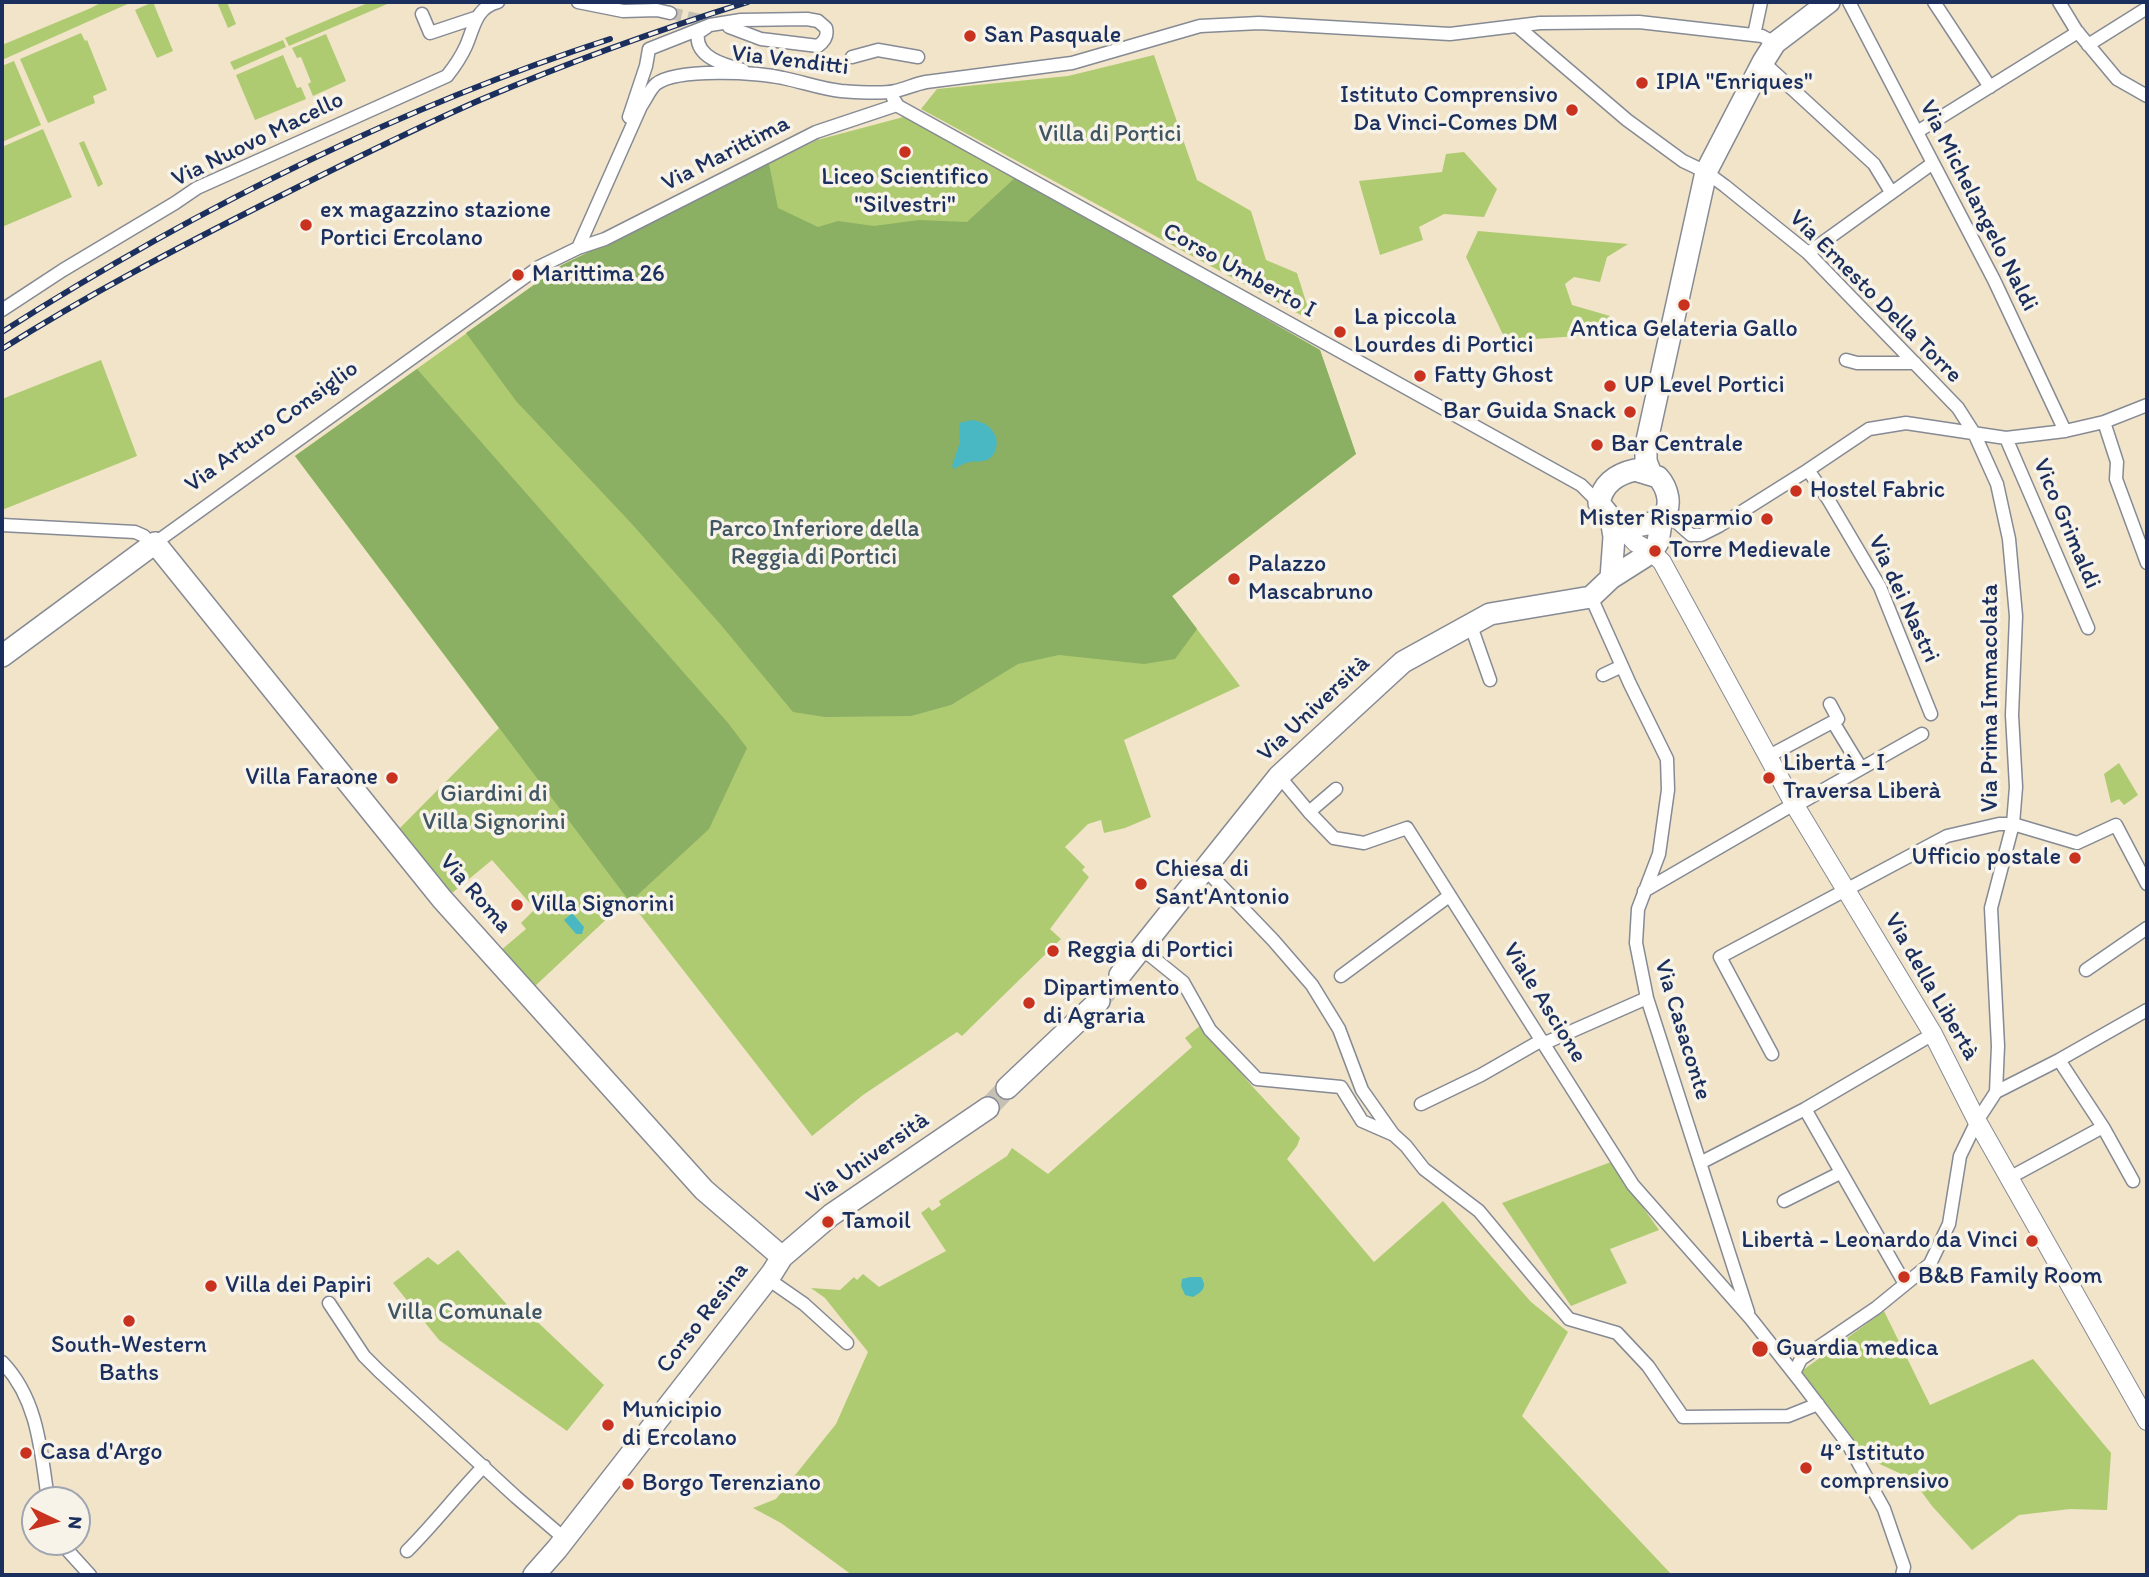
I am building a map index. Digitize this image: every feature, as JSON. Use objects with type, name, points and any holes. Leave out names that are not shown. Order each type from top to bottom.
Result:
[{"type":"main road","points":[[1651,474],[1646,461],[1646,445],[1706,172],[1775,43],[1829,2]]},
{"type":"main road","points":[[1629,472],[1646,445]]},
{"type":"main road","points":[[1591,597],[1611,578],[1652,552],[1658,542],[1668,502],[1667,491],[1658,477],[1651,474],[1635,470],[1619,475],[1609,509],[1614,537],[1611,578]]},
{"type":"main road","points":[[1609,509],[1651,522],[1663,514]]},
{"type":"main road","name":"Via Arturo Consiglio","points":[[2,656],[153,544]]},
{"type":"main road","name":"Via Roma","points":[[153,544],[442,899],[704,1190],[782,1257]]},
{"type":"main road","name":"Via Università","points":[[1120,975],[1279,776],[1403,662],[1490,614],[1591,597]]},
{"type":"main road","points":[[1007,1088],[1099,1001]]},
{"type":"main road","name":"Via Università","points":[[782,1257],[831,1215],[988,1108]]},
{"type":"main road","name":"Corso Resina","points":[[534,1575],[768,1279],[782,1257]]},
{"type":"street","points":[[422,13],[430,33],[475,18],[483,9],[498,2]]},
{"type":"street","points":[[578,2],[623,11],[657,10],[670,13]]},
{"type":"street","points":[[1754,35],[1761,2]]},
{"type":"street","name":"Via Michelangelo Naldi","points":[[1849,2],[1994,280],[2065,431]]},
{"type":"street","points":[[1934,2],[1990,87]]},
{"type":"street","points":[[2059,2],[2078,32],[2117,79],[2147,96]]},
{"type":"street","points":[[2088,45],[2147,8]]},
{"type":"street","name":"Via Nuovo Macello","points":[[2,310],[197,188],[447,76],[463,52],[475,18]]},
{"type":"street","points":[[612,171],[649,49],[710,25],[768,19],[818,21],[823,24],[827,34],[824,42],[818,46],[761,39],[729,27]]},
{"type":"street","points":[[906,98],[1072,63],[1200,26],[1259,23],[1450,34],[1540,23],[1639,22],[1762,36],[1775,43]]},
{"type":"street","points":[[710,25],[698,33],[698,47],[703,54],[724,69]]},
{"type":"street","name":"Via Ernesto Della Torre","points":[[1517,26],[1627,120],[1683,161],[1706,172],[1808,254],[1958,408],[1973,433]]},
{"type":"street","points":[[1917,132],[2078,32]]},
{"type":"street","points":[[852,57],[878,50],[918,57]]},
{"type":"street","points":[[1763,62],[1874,164],[1891,192]]},
{"type":"street","name":"Via Venditti","points":[[578,248],[641,106],[655,84],[670,77],[724,69],[782,77],[822,88],[906,98]]},
{"type":"street","name":"Via Marittima","points":[[578,248],[605,239],[816,132],[906,98]]},
{"type":"street","name":"Corso Umberto I","points":[[906,98],[1581,485],[1609,509]]},
{"type":"street","points":[[1808,254],[1933,163]]},
{"type":"street","points":[[595,211],[596,227],[605,239]]},
{"type":"street","name":"Via Arturo Consiglio","points":[[153,544],[538,267],[578,248]]},
{"type":"street","points":[[1846,360],[1857,363],[1915,363]]},
{"type":"street","points":[[1663,514],[1691,535],[1700,535],[1719,526],[1869,429],[1906,423],[2006,438],[2065,431],[2104,422],[2147,405]]},
{"type":"street","points":[[2104,422],[2117,462],[2116,479],[2147,564]]},
{"type":"street","name":"Via Prima Immacolata","points":[[1973,433],[1997,484],[2009,539],[2016,617],[2012,715],[2016,787],[2013,824],[1991,908],[1998,1046],[1996,1092]]},
{"type":"street","name":"Vico Grimaldi","points":[[2006,438],[2088,628]]},
{"type":"street","name":"Via dei Nastri","points":[[1808,470],[1880,587],[1931,714]]},
{"type":"street","name":"Via della Libertà","points":[[1609,509],[1636,543],[1652,552],[1662,562],[1794,805],[1933,1034],[1976,1121],[2147,1421]]},
{"type":"street","points":[[2,525],[135,532],[153,544]]},
{"type":"street","name":"Via Casaconte","points":[[1591,597],[1667,759],[1668,790],[1659,853],[1638,909],[1636,943],[1647,998],[1751,1320]]},
{"type":"street","points":[[1471,626],[1490,680]]},
{"type":"street","points":[[1603,675],[1622,666]]},
{"type":"street","points":[[1767,757],[1838,719],[1830,704]]},
{"type":"street","points":[[1833,722],[1861,768]]},
{"type":"street","points":[[1644,891],[1922,734]]},
{"type":"street","name":"Viale Ascione","points":[[1279,776],[1334,838],[1364,844],[1407,828],[1633,1185],[1751,1320],[1848,1444],[1884,1509],[1904,1567],[1902,1575]]},
{"type":"street","points":[[1309,812],[1336,789]]},
{"type":"street","points":[[1772,1054],[1720,957],[1947,836],[1999,824],[2013,824],[2077,843],[2116,825],[2147,884]]},
{"type":"street","points":[[1206,869],[1312,985],[1339,1029],[1362,1090],[1394,1135],[1424,1169],[1479,1211],[1569,1319],[1617,1333],[1648,1366],[1683,1417],[1788,1416],[1818,1404]]},
{"type":"street","points":[[1342,976],[1449,895]]},
{"type":"street","points":[[2086,970],[2147,928]]},
{"type":"street","points":[[1141,948],[1183,982],[1210,1030],[1257,1079],[1340,1087],[1362,1121],[1394,1135]]},
{"type":"street","points":[[1421,1104],[1543,1042],[1647,998]]},
{"type":"street","points":[[1794,1373],[1801,1359],[1876,1308],[1930,1264],[1949,1224],[1960,1156],[1976,1121],[1996,1092],[2146,1013]]},
{"type":"street","points":[[1700,1163],[1805,1110],[1933,1034]]},
{"type":"street","points":[[2059,1060],[2103,1127],[2133,1181]]},
{"type":"street","points":[[1805,1110],[1905,1284]]},
{"type":"street","points":[[2009,1178],[2103,1127]]},
{"type":"street","points":[[1784,1201],[1840,1173]]},
{"type":"street","points":[[768,1279],[804,1304],[847,1343]]},
{"type":"street","points":[[329,1303],[364,1356],[379,1371],[565,1539]]},
{"type":"street","points":[[2,1362],[14,1374],[34,1415],[46,1486]]},
{"type":"street","points":[[407,1551],[429,1530],[453,1498],[484,1466]]},
{"type":"street","points":[[73,1556],[90,1575]]},
{"type":"green space","points":[[102,2],[132,2],[2,60],[2,45]]},
{"type":"green space","points":[[153,2],[173,51],[157,58],[135,10]]},
{"type":"green space","points":[[217,2],[227,2],[236,24],[228,28]]},
{"type":"green space","points":[[370,2],[392,2],[289,46],[285,38]]},
{"type":"green space","points":[[81,33],[85,41],[87,40],[107,90],[93,96],[95,103],[48,123],[20,59]]},
{"type":"green space","points":[[326,34],[346,81],[313,96],[308,84],[311,82],[301,57],[297,58],[292,48]]},
{"type":"green space","points":[[283,40],[286,47],[234,70],[230,62]]},
{"type":"green space","points":[[283,55],[297,88],[301,87],[306,99],[255,120],[236,75]]},
{"type":"green space","name":"Villa di Portici","points":[[1154,55],[1197,180],[1251,211],[1266,260],[1297,273],[1312,321],[921,109],[937,89],[1068,76]]},
{"type":"green space","points":[[14,61],[41,125],[2,142],[2,66]]},
{"type":"green space","name":"Parco Inferiore della Reggia di Portici","points":[[911,115],[1320,350],[1356,454],[1172,596],[1240,686],[1124,740],[1151,817],[1104,833],[1101,820],[1088,824],[1065,847],[1085,867],[1082,870],[1089,877],[1050,929],[1061,939],[962,1036],[957,1032],[863,1095],[812,1136],[628,899],[534,987],[500,951],[526,929],[521,923],[535,909],[492,860],[452,893],[399,829],[499,728],[295,456],[562,265],[817,140]]},
{"type":"green space","points":[[43,129],[72,197],[2,227],[2,147]]},
{"type":"green space","points":[[84,141],[103,184],[98,187],[79,143]]},
{"type":"green space","points":[[1464,152],[1497,189],[1484,217],[1444,214],[1419,227],[1423,240],[1380,255],[1359,181],[1442,172],[1446,154]]},
{"type":"green space","points":[[769,164],[778,208],[818,227],[838,221],[874,226],[919,220],[967,222],[1017,176],[1320,350],[1356,454],[1172,596],[1197,629],[1175,659],[1144,664],[1059,655],[1018,664],[951,705],[911,716],[825,717],[793,712],[632,524],[516,401],[466,333],[562,265]]},
{"type":"green space","points":[[1478,231],[1628,244],[1607,257],[1600,282],[1574,277],[1565,284],[1572,305],[1610,316],[1607,334],[1506,341],[1466,257]]},
{"type":"green space","points":[[101,360],[137,456],[2,510],[2,399]]},
{"type":"green space","points":[[417,369],[747,748],[709,829],[630,902],[295,456]]},
{"type":"green space","points":[[2119,763],[2138,795],[2124,805],[2119,799],[2111,803],[2104,774]]},
{"type":"green space","points":[[1201,1025],[1300,1138],[1287,1159],[1374,1262],[1443,1201],[1531,1302],[1568,1332],[1522,1416],[1672,1575],[852,1575],[781,1523],[753,1508],[776,1499],[836,1424],[868,1352],[825,1298],[811,1288],[840,1290],[854,1277],[857,1280],[863,1274],[879,1287],[946,1251],[921,1213],[929,1207],[932,1211],[941,1205],[939,1201],[1007,1156],[1012,1148],[1048,1174],[1192,1047],[1185,1038]]},
{"type":"green space","points":[[1611,1162],[1659,1230],[1610,1249],[1627,1283],[1571,1306],[1502,1203]]},
{"type":"green space","name":"Villa Comunale","points":[[458,1250],[520,1319],[528,1313],[604,1385],[567,1431],[439,1340],[393,1283],[428,1257],[438,1265]]},
{"type":"green space","points":[[1884,1311],[1930,1405],[2033,1359],[2111,1453],[2107,1510],[2070,1509],[2019,1515],[1972,1550],[1932,1506],[1912,1479],[1858,1454],[1799,1373]]},
{"type":"water","points":[[972,420],[991,429],[997,442],[996,449],[993,456],[987,460],[968,462],[954,469],[952,466],[960,442],[959,423]]},
{"type":"water","points":[[572,913],[584,927],[582,934],[576,934],[564,920]]},
{"type":"water","points":[[1201,1277],[1204,1284],[1201,1291],[1193,1297],[1185,1295],[1181,1286],[1182,1279]]},
{"type":"tunnel","points":[[670,13],[722,25]]},
{"type":"tunnel","points":[[1099,1001],[1120,975]]},
{"type":"tunnel","points":[[988,1108],[1007,1088]]},
{"type":"tunnel","points":[[542,1566],[553,1575]]},
{"type":"railway","points":[[2,349],[168,254],[427,124],[579,60],[748,2]]},
{"type":"railway","points":[[2,332],[147,245],[297,166],[451,97],[610,39]]},
{"type":"place","name":"San Pasquale","points":[[970,36]]},
{"type":"place","name":"IPIA \"Enriques\"","points":[[1642,83]]},
{"type":"place","name":"Istituto Comprensivo Da Vinci-Comes DM","points":[[1572,110]]},
{"type":"place","name":"Liceo Scientifico \"Silvestri\"","points":[[905,152]]},
{"type":"place","name":"ex magazzino stazione Portici Ercolano","points":[[306,225]]},
{"type":"place","name":"Marittima 26","points":[[518,275]]},
{"type":"place","name":"Antica Gelateria Gallo","points":[[1684,305]]},
{"type":"place","name":"La piccola Lourdes di Portici","points":[[1340,332]]},
{"type":"place","name":"Fatty Ghost","points":[[1420,376]]},
{"type":"place","name":"UP Level Portici","points":[[1610,386]]},
{"type":"place","name":"Bar Guida Snack","points":[[1630,412]]},
{"type":"place","name":"Bar Centrale","points":[[1597,445]]},
{"type":"place","name":"Hostel Fabric","points":[[1796,491]]},
{"type":"place","name":"Mister Risparmio","points":[[1767,519]]},
{"type":"place","name":"Torre Medievale","points":[[1655,551]]},
{"type":"place","name":"Palazzo Mascabruno","points":[[1234,579]]},
{"type":"place","name":"Villa Faraone","points":[[392,778]]},
{"type":"place","name":"Libertà - I Traversa Liberà","points":[[1769,778]]},
{"type":"place","name":"Ufficio postale","points":[[2075,858]]},
{"type":"place","name":"Chiesa di Sant'Antonio","points":[[1141,884]]},
{"type":"place","name":"Villa Signorini","points":[[517,905]]},
{"type":"place","name":"Reggia di Portici","points":[[1053,951]]},
{"type":"place","name":"Dipartimento di Agraria","points":[[1029,1003]]},
{"type":"place","name":"Tamoil","points":[[828,1222]]},
{"type":"place","name":"Libertà - Leonardo da Vinci","points":[[2032,1241]]},
{"type":"place","name":"B&B Family Room","points":[[1904,1277]]},
{"type":"place","name":"Villa dei Papiri","points":[[211,1286]]},
{"type":"place","name":"South-Western Baths","points":[[129,1321]]},
{"type":"place","name":"Guardia medica","points":[[1760,1349]]},
{"type":"place","name":"Municipio di Ercolano","points":[[608,1425]]},
{"type":"place","name":"Casa d'Argo","points":[[26,1453]]},
{"type":"place","name":"4° Istituto comprensivo","points":[[1806,1468]]},
{"type":"place","name":"Borgo Terenziano","points":[[628,1484]]},
{"type":"park label","name":"Giardini di Villa Signorini","points":[[494,809]]}]
